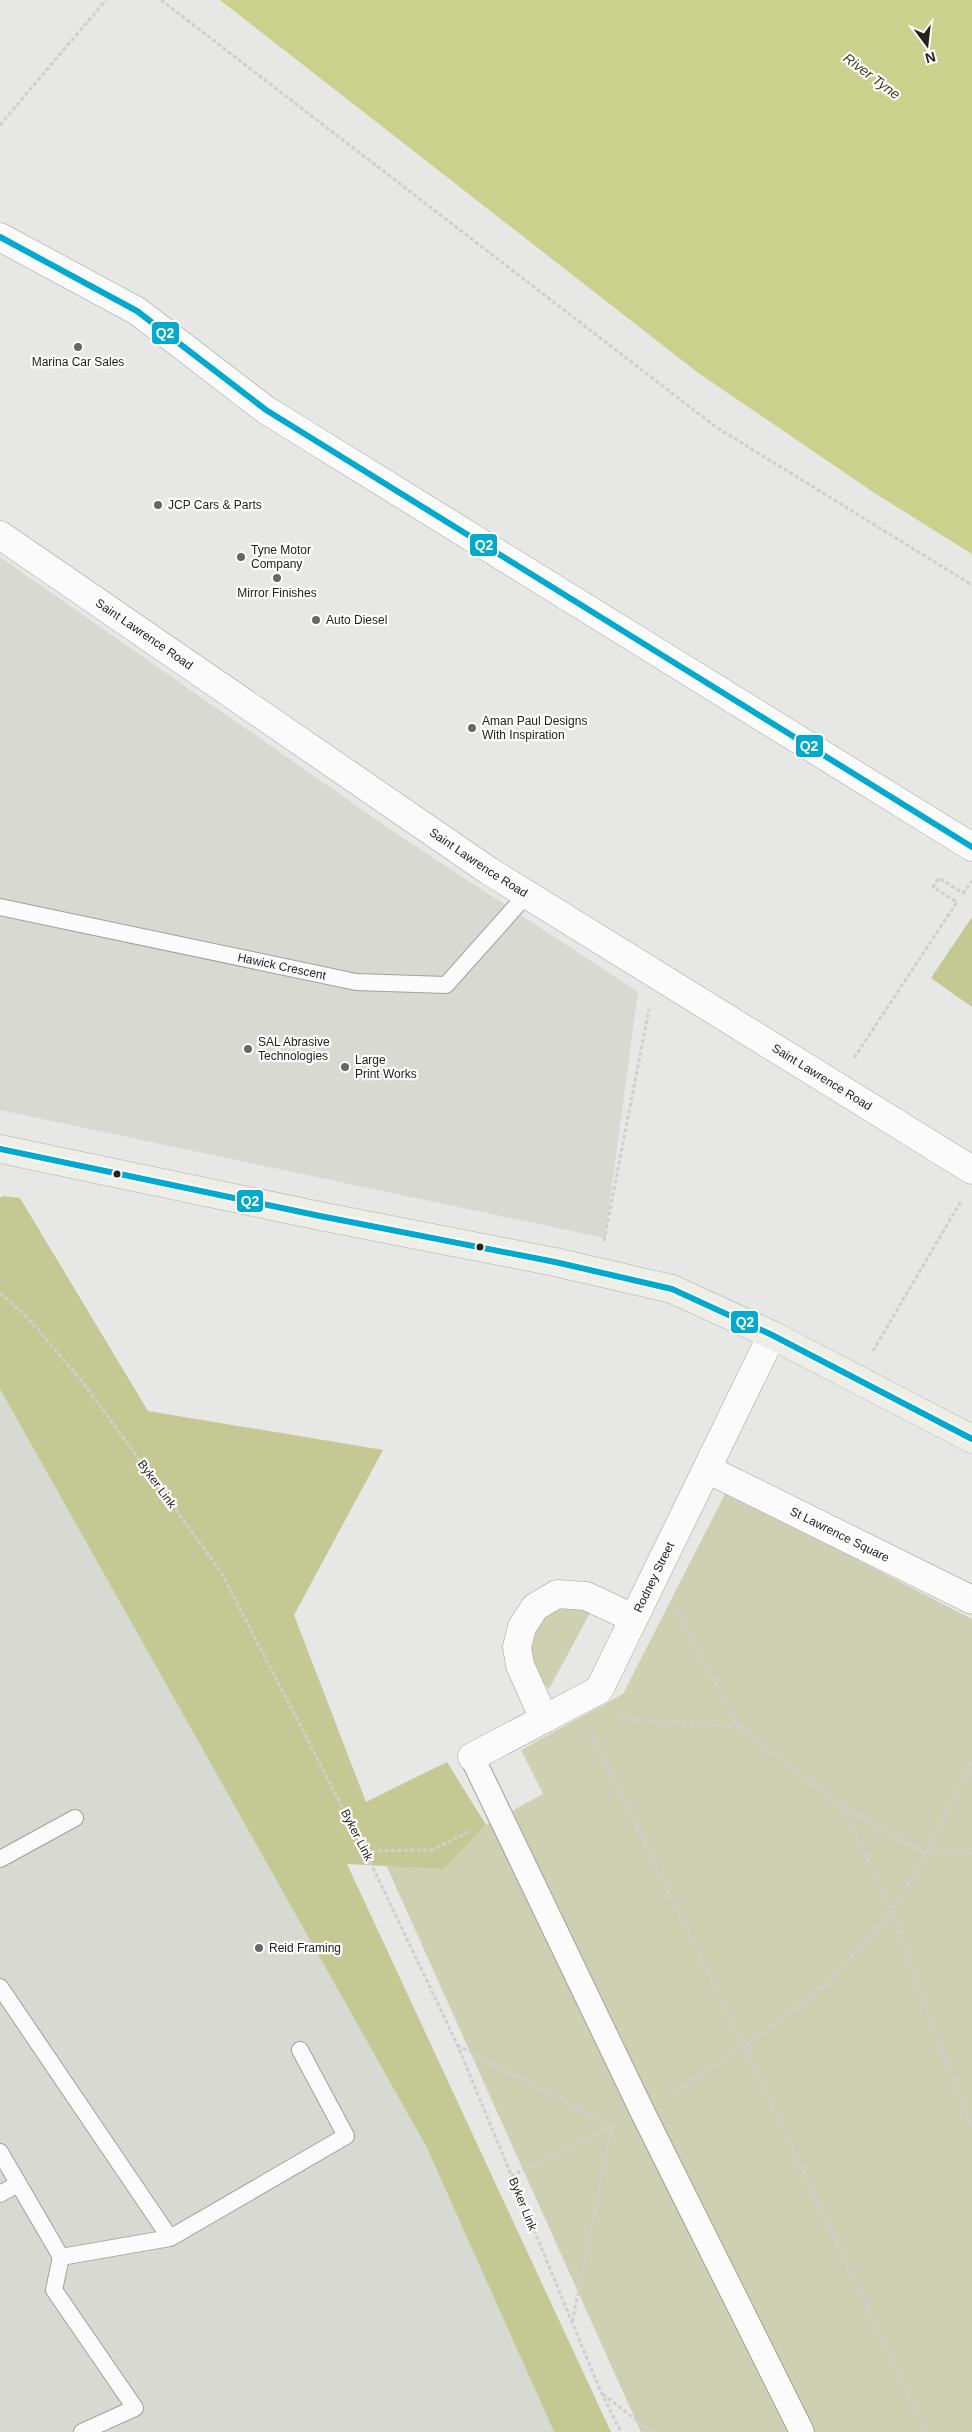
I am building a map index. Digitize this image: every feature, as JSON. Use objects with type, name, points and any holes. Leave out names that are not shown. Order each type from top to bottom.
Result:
[{"type":"main road","points":[[0,1149],[598,1272],[672,1289],[772,1335],[972,1438]]},
{"type":"street","points":[[0,237],[137,311],[266,410],[972,847]]},
{"type":"street","name":"Saint Lawrence Road","points":[[0,534],[489,871],[972,1170]]},
{"type":"street","name":"Rodney Street","points":[[599,1690],[772,1335]]},
{"type":"street","name":"St Lawrence Square","points":[[707,1469],[972,1600]]},
{"type":"street","points":[[544,1719],[520,1665],[517,1647],[522,1627],[535,1607],[557,1594],[586,1596],[633,1618]]},
{"type":"street","points":[[599,1690],[472,1757],[642,2111],[802,2432]]},
{"type":"lane","name":"Hawick Crescent","points":[[0,908],[356,982],[446,985],[526,894]]},
{"type":"lane","points":[[0,1859],[75,1818]]},
{"type":"lane","points":[[0,1987],[170,2238]]},
{"type":"lane","points":[[60,2257],[170,2238],[346,2136],[300,2050]]},
{"type":"lane","points":[[0,2152],[60,2257],[54,2290],[135,2408],[82,2432]]},
{"type":"lane","points":[[0,2194],[18,2184]]},
{"type":"path","points":[[0,126],[106,0]]},
{"type":"path","points":[[161,0],[716,427],[972,585]]},
{"type":"path","points":[[836,1086],[956,902],[933,887],[939,878],[963,893],[972,881]]},
{"type":"path","points":[[598,1272],[656,974]]},
{"type":"path","points":[[856,1379],[962,1200]]},
{"type":"path","name":"Byker Link","points":[[0,1293],[28,1318],[85,1385],[221,1572],[365,1851],[457,2044],[601,2392],[621,2432]]},
{"type":"path","points":[[657,1572],[739,1727],[842,1806],[926,1854],[972,1854]]},
{"type":"path","points":[[599,1690],[622,1719],[739,1727]]},
{"type":"path","points":[[575,1702],[744,2046],[926,2432]]},
{"type":"path","points":[[511,2176],[642,2111],[744,2046],[825,1985],[892,1911],[926,1854],[972,1762]]},
{"type":"path","points":[[842,1806],[892,1911],[929,2017],[972,2128]]},
{"type":"path","points":[[365,1851],[432,1850],[468,1832],[497,1807]]},
{"type":"path","points":[[457,2044],[612,2126]]},
{"type":"path","points":[[572,2323],[612,2126]]},
{"type":"path","points":[[601,2392],[650,2432]]},
{"type":"shaded area","points":[[0,557],[394,832],[638,992],[605,1238],[0,1110]]},
{"type":"shaded area","points":[[972,917],[972,1007],[931,978]]},
{"type":"shaded area","points":[[3,1196],[20,1198],[148,1411],[383,1450],[294,1615],[366,1802],[447,1762],[486,1825],[444,1869],[347,1864],[611,2432],[554,2432],[427,2148],[0,1389],[0,1198]]},
{"type":"shaded area","points":[[0,1389],[427,2148],[554,2432],[0,2432]]},
{"type":"shaded area","points":[[726,1492],[972,1619],[972,2432],[641,2432],[386,1865],[444,1869],[486,1825],[543,1794],[521,1750],[623,1694]]},
{"type":"shaded area","points":[[570,1606],[591,1611],[549,1689],[534,1674],[527,1642],[548,1610]]},
{"type":"water","name":"River Tyne","points":[[220,0],[972,0],[972,554],[873,492],[697,372]]},
{"type":"transit line","name":"Q2","points":[[0,237],[137,311],[266,410],[972,847]]},
{"type":"transit line","name":"Q2","points":[[0,1149],[320,1216],[555,1262],[672,1289],[772,1335],[972,1439]]},
{"type":"place","name":"Marina Car Sales","points":[[78,347]]},
{"type":"place","name":"JCP Cars & Parts","points":[[158,505]]},
{"type":"place","name":"Tyne Motor Company","points":[[241,557]]},
{"type":"place","name":"Mirror Finishes","points":[[277,578]]},
{"type":"place","name":"Auto Diesel","points":[[316,620]]},
{"type":"place","name":"Aman Paul Designs With Inspiration","points":[[472,728]]},
{"type":"place","name":"SAL Abrasive Technologies","points":[[248,1049]]},
{"type":"place","name":"Large Print Works","points":[[345,1067]]},
{"type":"place","name":"Reid Framing","points":[[259,1948]]}]
